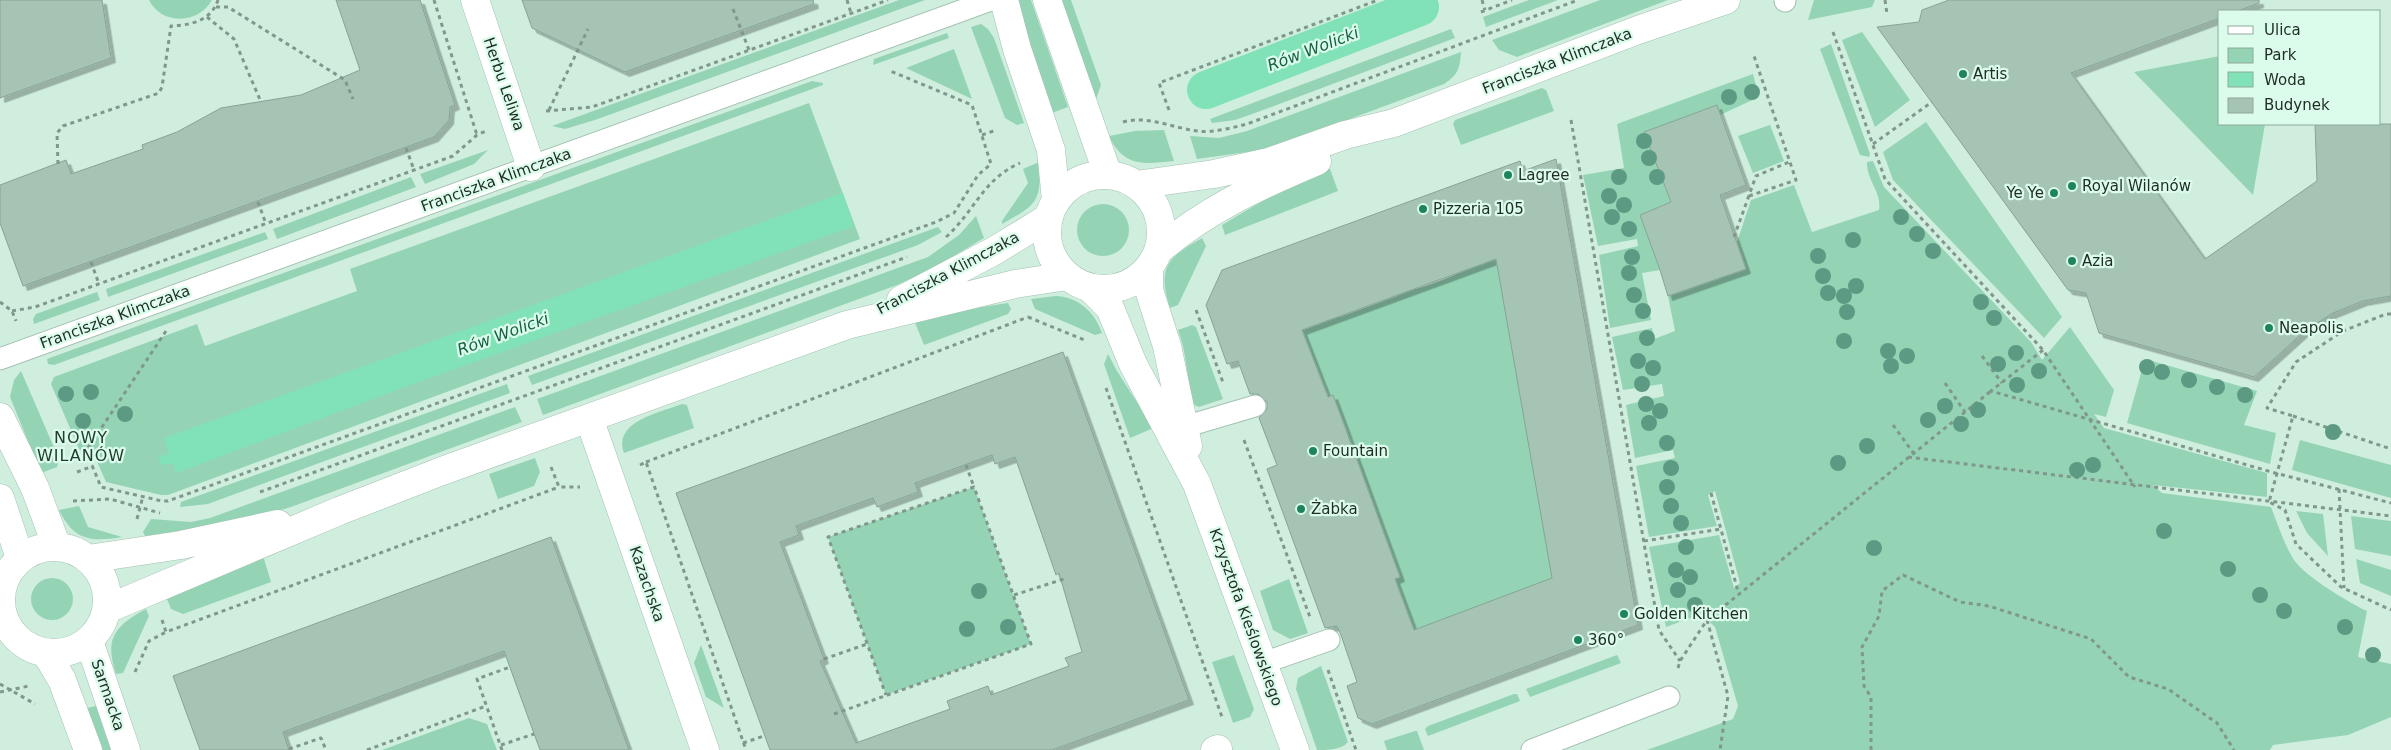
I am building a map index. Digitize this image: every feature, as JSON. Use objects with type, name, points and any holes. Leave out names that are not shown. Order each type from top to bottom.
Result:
[{"type":"street","name":"Herbu Leliwa","points":[[475,0],[532,167]]},
{"type":"street","points":[[1004,0],[1017,49],[1051,150],[1052,209],[1047,239],[1053,260],[1078,282],[1105,289],[1121,286],[1136,279],[1153,259],[1161,226],[1153,203],[1136,184],[1108,175],[1088,177],[1070,186],[1052,209]]},
{"type":"street","points":[[1047,0],[1108,175]]},
{"type":"street","name":"Franciszka Klimczaka","points":[[1136,184],[1214,174],[1269,162],[1344,136],[1394,123],[1638,30],[1724,0]]},
{"type":"street","name":"Franciszka Klimczaka","points":[[1153,259],[1179,232],[1214,209],[1349,148],[1394,123]]},
{"type":"street","name":"Franciszka Klimczaka","points":[[107,609],[339,511],[847,325],[936,283],[1052,209]]},
{"type":"street","name":"Krzysztofa Kieślowskiego","points":[[1153,259],[1149,290],[1166,346],[1197,484],[1295,750]]},
{"type":"street","name":"Franciszka Klimczaka","points":[[847,325],[1015,284],[1078,282]]},
{"type":"street","name":"Krzysztofa Kieślowskiego","points":[[1078,282],[1110,308],[1132,364],[1197,484]]},
{"type":"street","points":[[0,418],[35,488],[57,547]]},
{"type":"street","name":"Kazachska","points":[[590,418],[705,750]]},
{"type":"street","points":[[0,498],[20,558]]},
{"type":"street","name":"Franciszka Klimczaka","points":[[88,559],[181,545],[339,511]]},
{"type":"street","points":[[24,651],[61,654],[76,649],[89,641],[101,627],[107,609],[107,590],[100,573],[88,559],[78,552],[57,547],[44,548],[20,558],[7,574],[0,593],[1,609],[5,624],[14,637],[24,651],[62,680],[88,750]]},
{"type":"street","name":"Sarmacka","points":[[89,641],[126,750]]},
{"type":"lane","name":"Franciszka Klimczaka","points":[[0,359],[991,0]]},
{"type":"lane","points":[[1184,427],[1255,406]]},
{"type":"lane","points":[[1263,663],[1324,642]]},
{"type":"lane","points":[[1532,750],[1669,697]]},
{"type":"path","points":[[58,164],[58,133],[63,126],[155,96],[162,87],[171,26],[189,25],[207,17],[216,7],[218,0]]},
{"type":"path","points":[[434,0],[477,135]]},
{"type":"path","points":[[846,0],[851,13]]},
{"type":"path","points":[[12,311],[35,307],[453,156],[477,135],[516,120],[548,111],[592,107],[888,0]]},
{"type":"path","points":[[1169,110],[1159,83],[1378,0]]},
{"type":"path","points":[[1482,0],[1483,11],[1512,0]]},
{"type":"path","points":[[1119,124],[1126,121],[1152,122],[1197,131],[1224,130],[1247,124],[1578,0]]},
{"type":"path","points":[[1885,0],[1887,14]]},
{"type":"path","points":[[216,7],[228,7],[345,80],[353,99]]},
{"type":"path","points":[[734,9],[749,50]]},
{"type":"path","points":[[207,17],[234,39],[261,102]]},
{"type":"path","points":[[548,111],[588,29]]},
{"type":"path","points":[[1833,32],[1885,179],[2043,350],[2135,486]]},
{"type":"path","points":[[1749,196],[1796,180],[1753,53]]},
{"type":"path","points":[[167,329],[86,451],[101,487],[162,501],[168,501],[954,214],[978,175],[992,164],[972,105],[885,68]]},
{"type":"path","points":[[1873,144],[1932,102]]},
{"type":"path","points":[[1571,120],[1660,630],[1680,661]]},
{"type":"path","points":[[982,135],[996,130]]},
{"type":"path","points":[[406,148],[414,170]]},
{"type":"path","points":[[942,240],[962,223],[992,180],[1024,161]]},
{"type":"path","points":[[1734,237],[1756,176],[1789,162]]},
{"type":"path","points":[[258,202],[266,224]]},
{"type":"path","points":[[259,493],[915,254]]},
{"type":"path","points":[[91,262],[99,284]]},
{"type":"path","points":[[0,302],[12,311],[18,326]]},
{"type":"path","points":[[1196,310],[1324,642],[1356,750]]},
{"type":"path","points":[[1026,311],[1028,317]]},
{"type":"path","points":[[2391,314],[2386,314],[2344,331],[2296,362],[2267,408],[2391,449]]},
{"type":"path","points":[[161,617],[166,632],[559,487],[576,488],[1028,317],[1090,342]]},
{"type":"path","points":[[1669,697],[1680,661],[1707,620],[2043,350]]},
{"type":"path","points":[[1982,356],[2002,383]]},
{"type":"path","points":[[1945,383],[1965,412]]},
{"type":"path","points":[[1106,386],[1219,742]]},
{"type":"path","points":[[1991,391],[2276,473],[2391,503]]},
{"type":"path","points":[[2269,502],[2293,416]]},
{"type":"path","points":[[1892,425],[1914,454]]},
{"type":"path","points":[[1908,457],[2391,516]]},
{"type":"path","points":[[646,462],[746,750]]},
{"type":"path","points":[[834,714],[1032,644],[966,464]]},
{"type":"path","points":[[550,465],[559,487]]},
{"type":"path","points":[[77,472],[93,466]]},
{"type":"path","points":[[886,695],[828,537],[974,487]]},
{"type":"path","points":[[2339,489],[2344,588]]},
{"type":"path","points":[[1711,493],[1739,595]]},
{"type":"path","points":[[136,522],[143,496]]},
{"type":"path","points":[[65,503],[110,499],[167,514]]},
{"type":"path","points":[[2269,502],[2285,510],[2296,544],[2344,588],[2391,610]]},
{"type":"path","points":[[1644,541],[1721,529]]},
{"type":"path","points":[[1871,750],[1871,697],[1864,686],[1862,647],[1878,616],[1882,591],[1903,575],[1960,602],[1989,606],[2091,639],[2129,677],[2168,690],[2217,723],[2234,750]]},
{"type":"path","points":[[1014,595],[1067,578]]},
{"type":"path","points":[[1707,620],[1728,696],[1720,750]]},
{"type":"path","points":[[824,659],[867,644]]},
{"type":"path","points":[[502,750],[477,679],[510,667]]},
{"type":"path","points":[[0,684],[44,709]]},
{"type":"path","points":[[367,750],[486,706]]},
{"type":"path","points":[[501,745],[534,734]]},
{"type":"path","points":[[743,743],[764,736]]},
{"type":"path","points":[[289,749],[321,738],[326,750]]},
{"type":"green space","points":[[149,0],[212,0],[198,14],[180,19],[162,14]]},
{"type":"green space","points":[[899,0],[925,0],[595,120],[565,129],[552,126]]},
{"type":"green space","points":[[1016,0],[1031,0],[1068,107],[1052,113]]},
{"type":"green space","points":[[1061,0],[1071,0],[1101,85],[1096,99]]},
{"type":"green space","points":[[1529,0],[1558,0],[1486,27],[1483,17]]},
{"type":"green space","points":[[1600,0],[1668,0],[1517,57],[1499,50],[1492,40]]},
{"type":"green space","points":[[1814,0],[1875,0],[1872,7],[1808,20]]},
{"type":"green space","points":[[981,24],[988,29],[994,38],[1024,123],[1017,125],[1005,118],[971,27]]},
{"type":"green space","points":[[1451,29],[1455,38],[1255,113],[1235,120],[1212,123],[1210,119]]},
{"type":"green space","points":[[1862,32],[1910,100],[1875,127],[1842,40]]},
{"type":"green space","points":[[947,33],[949,38],[873,65],[874,59]]},
{"type":"green space","points":[[1831,44],[1870,154],[1869,157],[1860,155],[1820,49]]},
{"type":"green space","points":[[954,49],[972,99],[906,68]]},
{"type":"green space","points":[[1461,52],[1457,71],[1444,84],[1269,149],[1197,159],[1190,136],[1219,138],[1247,131]]},
{"type":"green space","points":[[2218,56],[2218,125],[2265,125],[2253,195],[2134,72]]},
{"type":"green space","points":[[1753,74],[1759,97],[1720,115],[1717,105],[1645,132],[1671,202],[1640,215],[1660,270],[1642,273],[1651,320],[1610,328],[1599,255],[1638,246],[1637,239],[1598,246],[1583,175],[1624,168],[1617,124]]},
{"type":"green space","points":[[812,81],[823,83],[823,85],[54,365],[48,364],[47,359]]},
{"type":"green space","points":[[1542,88],[1546,90],[1554,111],[1461,145],[1453,124],[1455,120]]},
{"type":"green space","points":[[809,103],[860,239],[168,495],[106,482],[95,457],[79,449],[51,384],[54,377],[197,324],[205,346],[357,291],[350,269]]},
{"type":"green space","points":[[1926,122],[2062,317],[2044,338],[1893,180],[1883,152]]},
{"type":"green space","points":[[1770,125],[1784,161],[1753,173],[1738,136]]},
{"type":"green space","points":[[1164,130],[1174,161],[1136,162],[1121,154],[1109,136],[1135,131]]},
{"type":"green space","points":[[488,150],[474,164],[425,184],[420,174]]},
{"type":"green space","points":[[1873,161],[1884,187],[2031,342],[2042,360],[2070,327],[2114,390],[2106,417],[2094,414],[2104,428],[2267,473],[2267,497],[2153,485],[2162,493],[2271,507],[2287,548],[2300,567],[2328,589],[2367,611],[2358,657],[2391,664],[2391,717],[2348,735],[2273,745],[2270,750],[1647,750],[1733,719],[1738,706],[1715,627],[1701,614],[1666,627],[1649,547],[1719,535],[1734,588],[1740,583],[1715,491],[1708,495],[1717,526],[1649,537],[1636,466],[1675,458],[1673,450],[1635,458],[1626,405],[1664,396],[1662,384],[1623,390],[1612,337],[1652,328],[1654,339],[1675,331],[1668,296],[1745,269],[1737,242],[1751,200],[1794,185],[1812,232],[1879,210],[1878,197],[1867,168],[1867,162]]},
{"type":"green space","points":[[1039,162],[1038,194],[1034,201],[1023,212],[1002,224],[1002,221],[1028,183],[1023,169]]},
{"type":"green space","points":[[1325,169],[1330,169],[1338,191],[1225,235],[1222,225],[1269,197]]},
{"type":"green space","points":[[411,177],[416,187],[277,239],[273,229]]},
{"type":"green space","points":[[1098,204],[1108,204],[1122,211],[1129,225],[1129,235],[1122,249],[1108,256],[1098,256],[1088,252],[1081,245],[1077,235],[1077,225],[1081,215],[1088,208]]},
{"type":"green space","points":[[976,216],[984,238],[932,269],[897,285],[543,415],[537,399],[928,257],[959,235]]},
{"type":"green space","points":[[938,227],[942,232],[918,245],[532,385],[528,376]]},
{"type":"green space","points":[[265,232],[268,239],[108,297],[106,289]]},
{"type":"green space","points":[[1202,238],[1206,246],[1178,305],[1170,308],[1165,283],[1165,273],[1168,265],[1180,252]]},
{"type":"green space","points":[[1501,252],[1558,582],[1418,641],[1395,579],[1400,577],[1315,363],[1305,366],[1294,335],[1303,332],[1302,326],[1338,312],[1340,317],[1397,296],[1395,291],[1420,288],[1435,283]]},
{"type":"green space","points":[[97,292],[100,300],[34,324],[33,319],[36,314]]},
{"type":"green space","points":[[1056,296],[1071,299],[1085,307],[1095,318],[1102,333],[1095,335],[1035,309],[1031,299]]},
{"type":"green space","points":[[1008,303],[1011,309],[1008,314],[924,345],[914,320],[943,313]]},
{"type":"green space","points":[[1192,325],[1196,327],[1223,399],[1199,407],[1192,404],[1185,357],[1178,330]]},
{"type":"green space","points":[[1108,354],[1152,426],[1151,429],[1130,438],[1104,364]]},
{"type":"green space","points":[[2145,359],[2257,391],[2244,425],[2276,433],[2270,464],[2127,423]]},
{"type":"green space","points":[[21,371],[59,459],[57,467],[41,473],[10,397],[14,380]]},
{"type":"green space","points":[[507,384],[510,393],[208,504],[180,507],[181,502]]},
{"type":"green space","points":[[682,404],[687,405],[694,428],[624,453],[622,442],[625,433],[632,426],[652,415]]},
{"type":"green space","points":[[515,407],[522,422],[291,507],[255,517],[200,528],[145,536],[143,532],[151,519],[191,522],[210,518]]},
{"type":"green space","points":[[2300,440],[2391,465],[2391,498],[2292,470]]},
{"type":"green space","points":[[535,458],[540,472],[534,486],[498,499],[489,474]]},
{"type":"green space","points":[[974,487],[1031,644],[886,695],[828,537]]},
{"type":"green space","points":[[79,506],[88,527],[122,537],[92,539],[77,533],[71,528],[59,510]]},
{"type":"green space","points":[[2296,511],[2323,514],[2328,556],[2307,533]]},
{"type":"green space","points":[[2351,516],[2391,521],[2391,556],[2355,549]]},
{"type":"green space","points":[[260,558],[264,559],[271,582],[183,614],[171,609],[167,599]]},
{"type":"green space","points":[[2356,559],[2391,570],[2391,596],[2360,583]]},
{"type":"green space","points":[[56,578],[64,581],[70,587],[73,599],[70,611],[64,617],[48,620],[40,617],[34,611],[31,595],[34,587],[40,581]]},
{"type":"green space","points":[[1289,579],[1308,633],[1290,639],[1273,630],[1260,591]]},
{"type":"green space","points":[[146,609],[149,616],[123,673],[116,674],[111,651],[115,634],[127,621]]},
{"type":"green space","points":[[701,645],[724,708],[706,697],[694,663]]},
{"type":"green space","points":[[1234,655],[1254,709],[1250,717],[1233,723],[1212,662]]},
{"type":"green space","points":[[1617,655],[1621,663],[1530,697],[1526,689]]},
{"type":"green space","points":[[1321,666],[1348,742],[1345,745],[1330,750],[1317,750],[1296,689],[1298,678]]},
{"type":"green space","points":[[1517,694],[1520,701],[1428,736],[1425,729],[1428,726]]},
{"type":"green space","points":[[96,706],[111,750],[103,750],[87,708]]},
{"type":"green space","points":[[469,718],[487,724],[497,750],[382,750]]},
{"type":"green space","points":[[1417,731],[1424,750],[1387,750],[1384,741]]},
{"type":"water","points":[[843,193],[854,226],[421,381],[176,473],[173,463],[161,465],[158,457],[169,453],[164,438]]},
{"type":"building","points":[[0,0],[102,0],[111,58],[0,98]]},
{"type":"building","points":[[336,0],[420,0],[455,105],[450,107],[449,120],[434,137],[23,286],[0,223],[0,185],[66,160],[71,174],[143,149],[142,145],[177,132],[221,108],[301,95],[360,70]]},
{"type":"building","points":[[522,0],[813,0],[814,4],[625,72],[532,28]]},
{"type":"building","name":"Royal Wilanów","points":[[1949,0],[2259,0],[2259,3],[2241,10],[2218,10],[2218,19],[2071,73],[2205,259],[2317,181],[2315,125],[2391,124],[2391,296],[2363,301],[2333,313],[2306,330],[2254,377],[2099,333],[2086,293],[2068,290],[1877,27],[1919,22],[1922,10]]},
{"type":"building","points":[[1717,105],[1746,185],[1720,195],[1746,269],[1668,296],[1640,215],[1671,202],[1644,132]]},
{"type":"building","name":"Fountain","points":[[1556,159],[1638,625],[1372,724],[1358,718],[1347,686],[1357,682],[1341,635],[1337,626],[1325,628],[1267,469],[1277,465],[1259,418],[1267,409],[1267,402],[1258,394],[1250,394],[1238,361],[1227,364],[1206,305],[1222,270],[1520,161],[1523,171]],"holes":[[[1496,259],[1552,578],[1414,630],[1395,579],[1400,577],[1345,427],[1333,395],[1328,397],[1302,330]]]},
{"type":"building","points":[[1063,352],[1189,700],[1052,750],[770,750],[676,493]],"holes":[[[992,455],[995,464],[1015,457],[1056,575],[1059,573],[1082,652],[1065,658],[1069,666],[991,695],[988,686],[947,701],[950,709],[856,743],[820,661],[824,659],[780,542],[799,535],[796,526],[873,498],[877,507],[918,492],[915,483]]]},
{"type":"building","points":[[551,537],[629,750],[540,750],[504,651],[283,732],[289,750],[200,750],[173,676]]},
{"type":"waterway","name":"Rów Wolicki","points":[[1206,90],[1420,7]]},
{"type":"place","name":"Artis","points":[[1963,74]]},
{"type":"place","name":"Lagree","points":[[1508,175]]},
{"type":"place","name":"Royal Wilanów","points":[[2072,186]]},
{"type":"place","name":"Ye Ye","points":[[2054,193]]},
{"type":"place","name":"Pizzeria 105","points":[[1423,209]]},
{"type":"place","name":"Azia","points":[[2072,261]]},
{"type":"place","name":"Neapolis","points":[[2269,328]]},
{"type":"place","name":"Fountain","points":[[1313,451]]},
{"type":"place","name":"Żabka","points":[[1301,509]]},
{"type":"place","name":"Golden Kitchen","points":[[1624,614]]},
{"type":"place","name":"360°","points":[[1578,640]]},
{"type":"district","name":"NOWY WILANÓW","points":[[81,446]]}]
